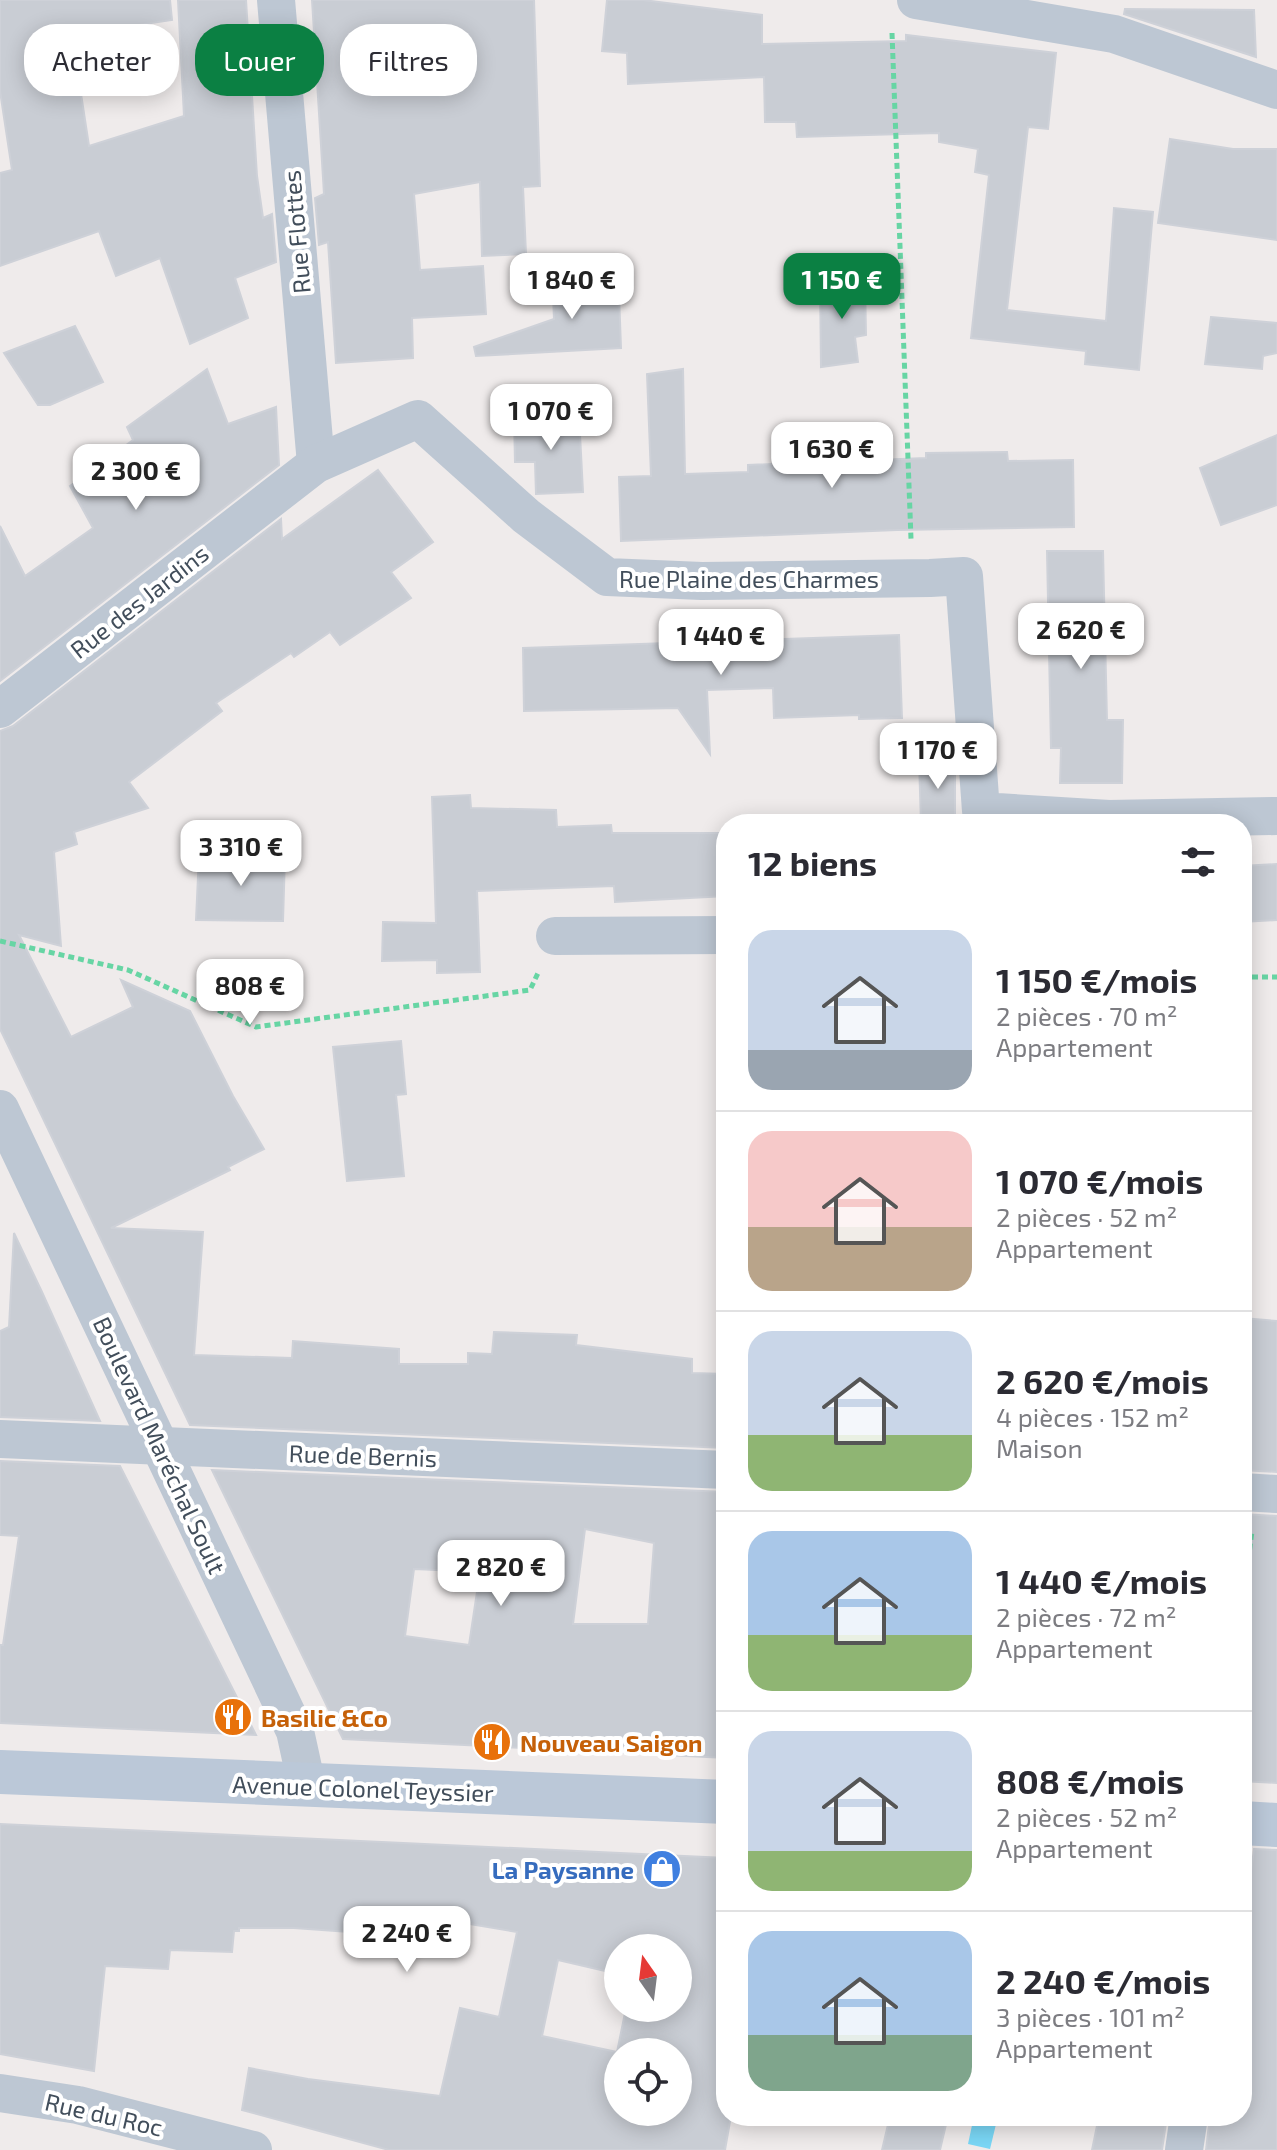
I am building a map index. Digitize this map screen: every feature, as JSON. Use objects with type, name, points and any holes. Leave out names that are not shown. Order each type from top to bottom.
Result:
[{"type":"main road","name":"Avenue Colonel Teyssier","points":[[0,1772],[716,1802]]},
{"type":"main road","points":[[1252,1824],[1277,1825]]},
{"type":"street","name":"Rue Flottes","points":[[276,0],[316,464]]},
{"type":"street","points":[[916,0],[1114,34],[1277,90]]},
{"type":"street","name":"Rue Plaine des Charmes","points":[[316,464],[418,419],[526,516],[607,577],[702,581],[964,576],[981,814]]},
{"type":"street","name":"Rue des Jardins","points":[[0,709],[316,464]]},
{"type":"street","name":"Rue Plaine des Charmes","points":[[1252,816],[1277,816]]},
{"type":"street","points":[[555,936],[716,935]]},
{"type":"street","name":"Boulevard Maréchal Soult","points":[[0,1109],[295,1731],[307,1786]]},
{"type":"street","name":"Rue de Bernis","points":[[0,1439],[716,1470]]},
{"type":"street","name":"Rue du Roc","points":[[0,2093],[78,2105],[253,2150]]},
{"type":"street","points":[[1184,2150],[1188,2126]]},
{"type":"path","points":[[891,31],[913,578]]},
{"type":"path","points":[[0,941],[128,970],[256,1027],[530,990],[555,936]]},
{"type":"path","points":[[1252,977],[1277,977]]},
{"type":"path","points":[[1252,1541],[1259,1493]]},
{"type":"water","points":[[972,2126],[996,2126],[990,2149],[968,2144]]},
{"type":"building","points":[[0,0],[170,0],[172,20],[145,24],[24,24],[24,96],[81,96],[89,146],[184,116],[178,0],[246,0],[248,24],[195,24],[195,96],[252,96],[263,218],[272,214],[276,262],[235,278],[248,318],[190,344],[160,258],[116,276],[99,231],[0,266],[0,173],[12,170],[0,91]]},
{"type":"building","points":[[312,0],[534,0],[540,186],[523,187],[526,254],[482,256],[480,182],[414,194],[420,270],[483,266],[486,314],[412,318],[413,358],[336,363],[328,242],[319,245],[315,198],[324,194],[318,96],[324,96],[324,24],[313,24]]},
{"type":"building","points":[[607,0],[643,0],[762,15],[762,44],[906,41],[906,35],[1056,53],[1048,129],[1028,127],[1007,310],[1106,321],[1114,208],[1153,212],[1139,370],[1085,364],[1086,351],[971,338],[989,175],[975,172],[978,149],[939,142],[939,133],[797,137],[796,122],[765,122],[764,77],[628,84],[627,53],[602,51]]},
{"type":"building","points":[[1125,9],[1254,10],[1256,57],[1124,14]]},
{"type":"building","points":[[1170,139],[1233,149],[1277,149],[1277,240],[1158,223]]},
{"type":"building","points":[[618,267],[621,348],[476,356],[474,347],[554,319],[553,295],[580,295],[582,268]]},
{"type":"building","points":[[820,281],[865,281],[866,335],[855,337],[858,362],[821,367]]},
{"type":"building","points":[[1211,317],[1277,323],[1277,353],[1263,356],[1262,369],[1205,364]]},
{"type":"building","points":[[75,326],[103,382],[50,405],[38,405],[4,353]]},
{"type":"building","points":[[207,369],[228,424],[276,407],[279,465],[0,681],[0,526],[25,576],[93,528],[70,486],[133,440],[127,427]]},
{"type":"building","points":[[683,369],[685,474],[748,472],[748,465],[926,458],[926,453],[1007,452],[1008,461],[1073,460],[1074,527],[897,530],[621,541],[619,477],[651,476],[647,374]]},
{"type":"building","points":[[579,415],[583,492],[536,494],[535,462],[515,462],[514,417]]},
{"type":"building","points":[[1277,435],[1277,505],[1221,525],[1200,468]]},
{"type":"building","points":[[378,470],[433,542],[391,572],[411,598],[340,645],[330,632],[294,657],[291,653],[216,703],[222,711],[129,782],[148,808],[74,832],[77,844],[54,852],[61,946],[19,935],[71,1037],[133,1007],[121,980],[190,1011],[264,1149],[228,1167],[230,1170],[111,1228],[203,1232],[194,1355],[292,1358],[293,1341],[399,1349],[399,1364],[468,1364],[468,1353],[492,1354],[494,1332],[577,1335],[576,1345],[692,1359],[692,1373],[716,1374],[716,1448],[190,1425],[0,1029],[0,731],[13,726],[281,519],[282,539]]},
{"type":"building","points":[[1047,551],[1103,551],[1107,720],[1123,720],[1122,783],[1060,783],[1061,748],[1051,748]]},
{"type":"building","points":[[899,635],[902,718],[859,719],[859,715],[774,718],[773,688],[707,690],[710,754],[678,708],[524,711],[523,648]]},
{"type":"building","points":[[955,758],[955,814],[921,814],[919,759]]},
{"type":"building","points":[[470,795],[471,808],[556,810],[557,827],[611,825],[612,833],[716,833],[716,897],[615,902],[614,886],[477,891],[480,972],[437,973],[437,960],[382,961],[383,922],[436,923],[432,797]]},
{"type":"building","points":[[199,855],[285,856],[283,921],[196,920]]},
{"type":"building","points":[[1277,864],[1277,920],[1252,921],[1252,865]]},
{"type":"building","points":[[401,1041],[406,1094],[396,1095],[404,1176],[347,1181],[333,1047]]},
{"type":"building","points":[[14,1233],[100,1421],[0,1417],[0,1331],[9,1327]]},
{"type":"building","points":[[1252,1319],[1277,1321],[1277,1472],[1252,1471]]},
{"type":"building","points":[[0,1461],[120,1466],[256,1735],[0,1723],[0,1645],[3,1645],[19,1536],[0,1535]]},
{"type":"building","points":[[212,1470],[716,1492],[716,1758],[343,1739]],"holes":[[[585,1529],[654,1543],[648,1624],[573,1624]],[[414,1569],[480,1572],[469,1645],[405,1636]]]},
{"type":"building","points":[[1252,1515],[1277,1516],[1277,1783],[1252,1782]]},
{"type":"building","points":[[0,1824],[716,1858],[716,2126],[729,2126],[725,2150],[389,2150],[242,2110],[249,2068],[440,2096],[460,2008],[499,2017],[517,1932],[446,1920],[446,1932],[432,1933],[432,1938],[294,1928],[239,1928],[239,1931],[234,1931],[232,1952],[170,1950],[168,1969],[105,1966],[94,2071],[0,2054]],"holes":[[[604,1934],[692,1934],[692,2022],[623,2022],[620,2038],[692,2038],[692,2126],[604,2126],[604,2049],[542,2036],[558,1960],[604,1971]]]},
{"type":"building","points":[[1254,1849],[1277,1850],[1277,2150],[1206,2150],[1209,2126],[1252,2126]]},
{"type":"building","points":[[888,2126],[946,2126],[940,2150],[882,2150]]},
{"type":"building","points":[[1097,2126],[1166,2126],[1162,2150],[1092,2150]]},
{"type":"place","name":"Basilic &Co","points":[[233,1717]]},
{"type":"place","name":"Nouveau Saigon","points":[[492,1742]]},
{"type":"place","name":"La Paysanne","points":[[662,1869]]}]
